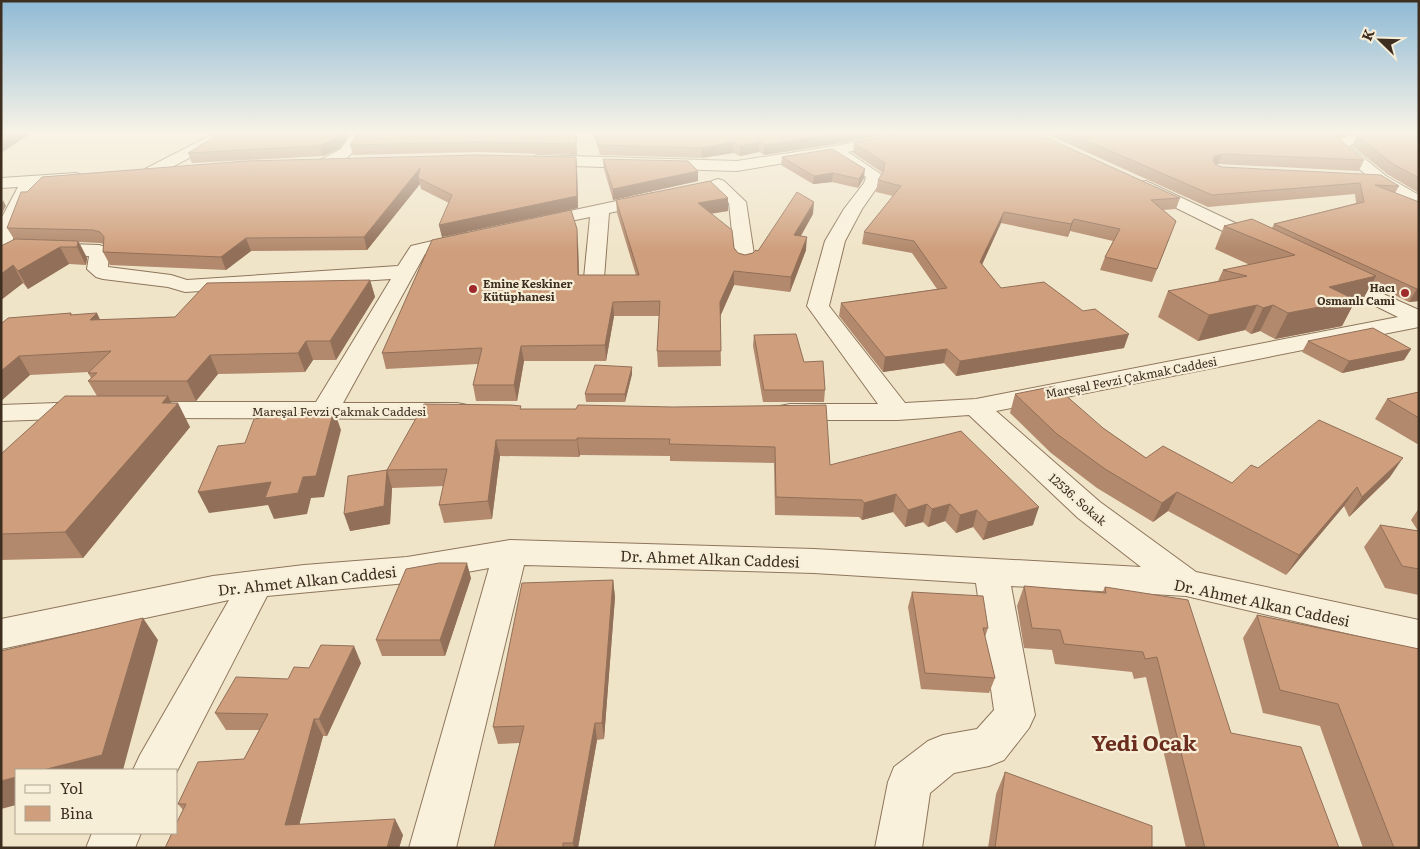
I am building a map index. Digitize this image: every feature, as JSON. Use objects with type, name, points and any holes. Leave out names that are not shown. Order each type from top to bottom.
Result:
[{"type":"street","points":[[132,174],[156,172]]},
{"type":"street","points":[[700,188],[718,184],[731,172]]},
{"type":"street","points":[[871,172],[874,175],[872,183],[853,209],[836,240],[818,306],[840,338],[898,412]]},
{"type":"street","points":[[1371,172],[1419,202]]},
{"type":"street","points":[[1,183],[95,176]]},
{"type":"street","points":[[1352,177],[1380,179]]},
{"type":"street","points":[[1130,179],[1279,251]]},
{"type":"street","points":[[30,181],[13,211],[3,239],[98,251],[97,269],[103,273],[172,281],[185,286],[405,272]]},
{"type":"street","points":[[718,184],[737,202],[745,261]]},
{"type":"street","points":[[522,227],[673,194]]},
{"type":"street","points":[[594,278],[600,210]]},
{"type":"street","points":[[325,410],[418,250],[484,235]]},
{"type":"street","points":[[1314,268],[1419,319]]},
{"type":"street","name":"Mareşal Fevzi Çakmak Caddesi","points":[[770,412],[898,412],[976,407],[1419,319]]},
{"type":"street","name":"12536. Sokak","points":[[976,407],[1089,510],[1186,583]]},
{"type":"street","name":"Mareşal Fevzi Çakmak Caddesi","points":[[1,414],[113,410],[483,411]]},
{"type":"street","points":[[432,848],[510,552]]},
{"type":"street","name":"Dr. Ahmet Alkan Caddesi","points":[[1,634],[148,602],[256,584],[406,570],[510,552],[814,561],[1186,583],[1419,635]]},
{"type":"street","points":[[898,848],[910,782],[943,755],[989,746],[1015,715],[991,570]]},
{"type":"street","points":[[156,769],[256,584]]},
{"type":"street","points":[[109,848],[117,834]]},
{"type":"building","points":[[111,172],[417,172],[364,237],[246,238],[221,257],[103,252],[104,237],[100,232],[93,230],[7,228],[21,192],[27,192],[42,177]]},
{"type":"building","points":[[419,172],[576,172],[577,196],[439,225],[452,195],[418,178]]},
{"type":"building","points":[[607,172],[695,172],[613,189]]},
{"type":"building","points":[[807,172],[863,172],[859,179],[833,173],[814,176]]},
{"type":"building","points":[[883,172],[1122,172],[1180,198],[1151,200],[1176,221],[1157,269],[1105,257],[1120,229],[1074,219],[1071,224],[1004,212],[980,262],[1001,288],[1044,282],[1083,311],[1095,309],[1129,334],[960,361],[947,349],[885,357],[841,303],[947,288],[914,241],[864,232],[901,186],[878,180]]},
{"type":"building","points":[[1158,172],[1314,172],[1381,175],[1399,186],[1375,185],[1419,202],[1419,289],[1274,224],[1364,202],[1360,183],[1212,195]]},
{"type":"building","points":[[1407,172],[1419,172],[1419,178]]},
{"type":"building","points":[[710,181],[728,198],[698,203],[732,230],[734,248],[738,253],[745,255],[756,250],[758,251],[797,192],[814,202],[794,235],[807,237],[791,277],[734,271],[720,302],[721,351],[657,351],[660,301],[613,302],[605,345],[521,346],[514,385],[473,385],[482,348],[382,353],[432,240],[571,210],[577,229],[578,275],[639,275],[616,200]]},
{"type":"building","points":[[1252,219],[1376,276],[1329,287],[1356,300],[1288,313],[1273,305],[1263,308],[1257,305],[1209,315],[1168,291],[1247,276],[1223,270],[1295,255],[1224,226]]},
{"type":"building","points":[[15,239],[78,241],[77,247],[60,247],[18,271],[13,265],[1,274],[1,246]]},
{"type":"building","points":[[370,280],[330,341],[306,341],[298,353],[210,355],[187,381],[88,381],[97,373],[88,373],[111,351],[19,356],[1,371],[1,324],[8,318],[71,313],[70,315],[97,313],[90,320],[175,317],[207,283]]},
{"type":"building","points":[[1373,328],[1411,349],[1349,361],[1308,341]]},
{"type":"building","points":[[796,334],[804,362],[823,361],[825,390],[764,390],[754,335]]},
{"type":"building","points":[[595,365],[632,367],[625,394],[585,394]]},
{"type":"building","points":[[1055,386],[1103,428],[1146,458],[1163,446],[1232,483],[1251,465],[1258,468],[1319,420],[1403,458],[1362,497],[1357,487],[1299,555],[1177,492],[1162,503],[1105,469],[1057,434],[1015,394]]},
{"type":"building","points":[[1419,392],[1419,418],[1387,399]]},
{"type":"building","points":[[65,396],[168,396],[162,403],[178,403],[65,532],[1,534],[1,454]]},
{"type":"building","points":[[424,404],[511,405],[521,406],[520,409],[576,409],[578,405],[673,407],[826,405],[830,465],[961,431],[1039,507],[988,522],[977,510],[960,515],[950,504],[932,509],[927,504],[908,510],[896,494],[864,503],[862,500],[776,497],[775,447],[669,444],[670,439],[577,438],[577,440],[496,440],[488,501],[439,505],[447,469],[387,470]]},
{"type":"building","points":[[334,410],[316,476],[303,477],[298,493],[265,498],[271,482],[198,492],[218,446],[245,443],[254,419]]},
{"type":"building","points":[[387,470],[384,506],[344,514],[348,476]]},
{"type":"building","points":[[1380,525],[1419,531],[1419,569],[1402,566]]},
{"type":"building","points":[[439,563],[467,563],[440,640],[376,640],[406,569]]},
{"type":"building","points":[[613,580],[602,723],[595,723],[573,843],[563,843],[563,848],[494,848],[524,726],[493,727],[522,583]]},
{"type":"building","points":[[1024,586],[1106,593],[1105,587],[1188,600],[1231,733],[1301,747],[1339,848],[1205,848],[1157,657],[1145,659],[1143,652],[1064,644],[1060,630],[1032,628]]},
{"type":"building","points":[[912,592],[983,596],[988,628],[983,628],[995,678],[925,673]]},
{"type":"building","points":[[1257,615],[1419,649],[1419,848],[1394,848],[1338,704],[1280,690]]},
{"type":"building","points":[[143,618],[102,755],[47,769],[15,769],[15,777],[1,781],[1,651]]},
{"type":"building","points":[[321,645],[354,646],[319,719],[314,719],[285,825],[395,819],[387,848],[165,848],[172,834],[178,834],[178,820],[186,804],[178,804],[198,762],[244,759],[268,714],[215,713],[236,677],[288,679],[294,667],[309,668]]},
{"type":"building","points":[[1005,772],[1152,826],[1152,848],[995,848]]},
{"type":"place","name":"Emine Keskiner Kütüphanesi","points":[[473,289]]},
{"type":"place","name":"Hacı Osmanlı Cami","points":[[1405,293]]},
{"type":"district","name":"Yedi Ocak","points":[[1144,741]]}]
